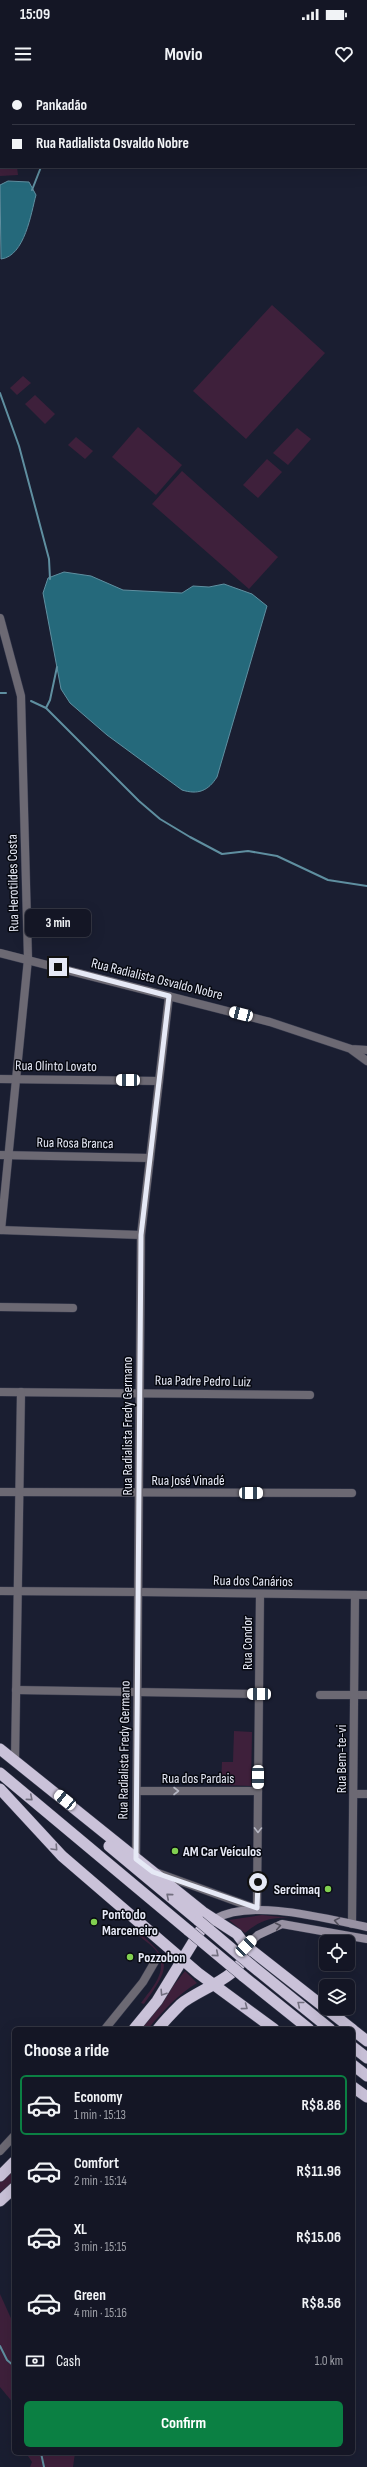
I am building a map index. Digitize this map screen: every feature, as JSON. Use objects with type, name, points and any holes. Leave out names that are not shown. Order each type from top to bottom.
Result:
[{"type":"highway","points":[[0,1749],[203,1912],[237,1934],[246,1946],[348,2027]]},
{"type":"highway","points":[[0,1756],[328,2027]]},
{"type":"highway","points":[[0,1773],[243,1976],[307,2027]]},
{"type":"highway","points":[[0,1789],[62,1856],[198,1973],[216,1984],[271,2027]]},
{"type":"highway","points":[[136,2027],[157,2001],[200,1931],[215,1919]]},
{"type":"highway","points":[[160,2027],[181,2004],[202,1990],[216,1984],[237,1967],[245,1956],[246,1946]]},
{"type":"highway","points":[[355,2032],[367,2041]]},
{"type":"highway","points":[[355,2049],[367,2058]]},
{"type":"highway","points":[[355,2067],[367,2076]]},
{"type":"highway","points":[[355,2088],[367,2097]]},
{"type":"highway","points":[[0,2176],[12,2164]]},
{"type":"highway","points":[[0,2201],[12,2190]]},
{"type":"main road","points":[[215,1919],[224,1914],[257,1908],[367,1927]]},
{"type":"main road","points":[[246,1946],[258,1935],[282,1924],[367,1938]]},
{"type":"street","name":"Rua Herotildes Costa","points":[[0,618],[21,696],[28,959],[16,1079],[4,1155],[1,1230]]},
{"type":"street","name":"Rua Radialista Osvaldo Nobre","points":[[0,953],[270,1022],[351,1049],[367,1050]]},
{"type":"street","name":"Rua Radialista Fredy Germano","points":[[136,1859],[141,1393],[141,1235],[169,996]]},
{"type":"street","name":"Rua Radialista Osvaldo Nobre","points":[[351,1049],[367,1061]]},
{"type":"street","name":"Rua Olinto Lovato","points":[[0,1079],[159,1081]]},
{"type":"street","name":"Rua Rosa Branca","points":[[4,1155],[150,1158]]},
{"type":"street","points":[[1,1230],[141,1235]]},
{"type":"street","points":[[0,1307],[74,1308]]},
{"type":"street","name":"Rua Padre Pedro Luiz","points":[[0,1392],[310,1395]]},
{"type":"street","points":[[15,1761],[21,1392]]},
{"type":"street","name":"Rua José Vinadé","points":[[0,1492],[352,1493]]},
{"type":"street","name":"Rua dos Canários","points":[[0,1591],[367,1595]]},
{"type":"street","name":"Rua Condor","points":[[257,1908],[260,1594]]},
{"type":"street","name":"Rua Bem-te-vi","points":[[352,1924],[355,1595]]},
{"type":"street","points":[[16,1690],[259,1694]]},
{"type":"street","points":[[320,1695],[367,1695]]},
{"type":"street","name":"Rua dos Pardais","points":[[137,1791],[258,1791]]},
{"type":"street","points":[[354,1794],[367,1794]]},
{"type":"street","points":[[153,1872],[257,1908]]},
{"type":"street","points":[[107,2027],[143,1982],[157,1958]]},
{"type":"street","points":[[0,2151],[12,2138]]},
{"type":"shaded area","points":[[0,168],[17,168],[18,175],[0,176]]},
{"type":"shaded area","points":[[272,305],[325,353],[246,439],[193,391]]},
{"type":"shaded area","points":[[23,376],[31,383],[17,395],[10,388]]},
{"type":"shaded area","points":[[35,395],[55,414],[45,424],[25,404]]},
{"type":"shaded area","points":[[138,427],[182,465],[156,495],[112,457]]},
{"type":"shaded area","points":[[297,428],[311,439],[288,465],[273,453]]},
{"type":"shaded area","points":[[76,437],[93,451],[85,459],[68,445]]},
{"type":"shaded area","points":[[267,459],[282,472],[258,498],[243,485]]},
{"type":"shaded area","points":[[182,471],[278,557],[249,589],[152,504]]},
{"type":"shaded area","points":[[234,1731],[252,1732],[251,1786],[221,1785],[222,1762],[233,1762]]},
{"type":"shaded area","points":[[262,1915],[291,1918],[266,1920],[245,1933],[229,1920]]},
{"type":"shaded area","points":[[135,1929],[156,1949],[164,1964],[160,1980],[144,2004],[141,2003],[158,1979],[161,1966],[160,1959],[155,1949],[133,1931]]},
{"type":"shaded area","points":[[185,1971],[197,1983],[177,1998],[150,2027],[141,2027]]},
{"type":"shaded area","points":[[12,2170],[12,2183],[0,2193],[0,2182]]},
{"type":"shaded area","points":[[0,2294],[12,2321],[12,2402],[0,2387]]},
{"type":"shaded area","points":[[27,2455],[75,2455],[73,2467],[30,2467],[32,2462]]},
{"type":"water","points":[[8,181],[29,182],[36,195],[26,233],[16,250],[9,256],[1,259],[0,185]]},
{"type":"water","points":[[64,572],[91,576],[123,590],[182,593],[193,586],[209,587],[224,584],[252,594],[267,606],[217,777],[206,789],[198,792],[182,790],[107,735],[70,703],[61,689],[43,593],[48,578]]},
{"type":"waterway","points":[[32,190],[41,168]]},
{"type":"waterway","points":[[0,393],[19,446],[49,559],[50,579]]},
{"type":"waterway","points":[[46,708],[50,700],[57,667]]},
{"type":"waterway","points":[[0,693],[6,693]]},
{"type":"waterway","points":[[31,701],[46,708],[139,801],[160,819],[190,837],[222,854],[248,851],[277,856],[328,880],[367,886]]},
{"type":"waterway","points":[[0,2346],[7,2360],[12,2364]]},
{"type":"waterway","points":[[41,2455],[44,2467]]},
{"type":"place","name":"AM Car Veículos","points":[[175,1851]]},
{"type":"place","name":"Sercimaq","points":[[328,1889]]},
{"type":"place","name":"Ponto do Marceneiro","points":[[94,1922]]},
{"type":"place","name":"Pozzobon","points":[[130,1957]]},
{"type":"route","points":[[58,967],[169,996],[141,1235],[136,1859],[153,1872],[257,1908],[258,1882]]}]
